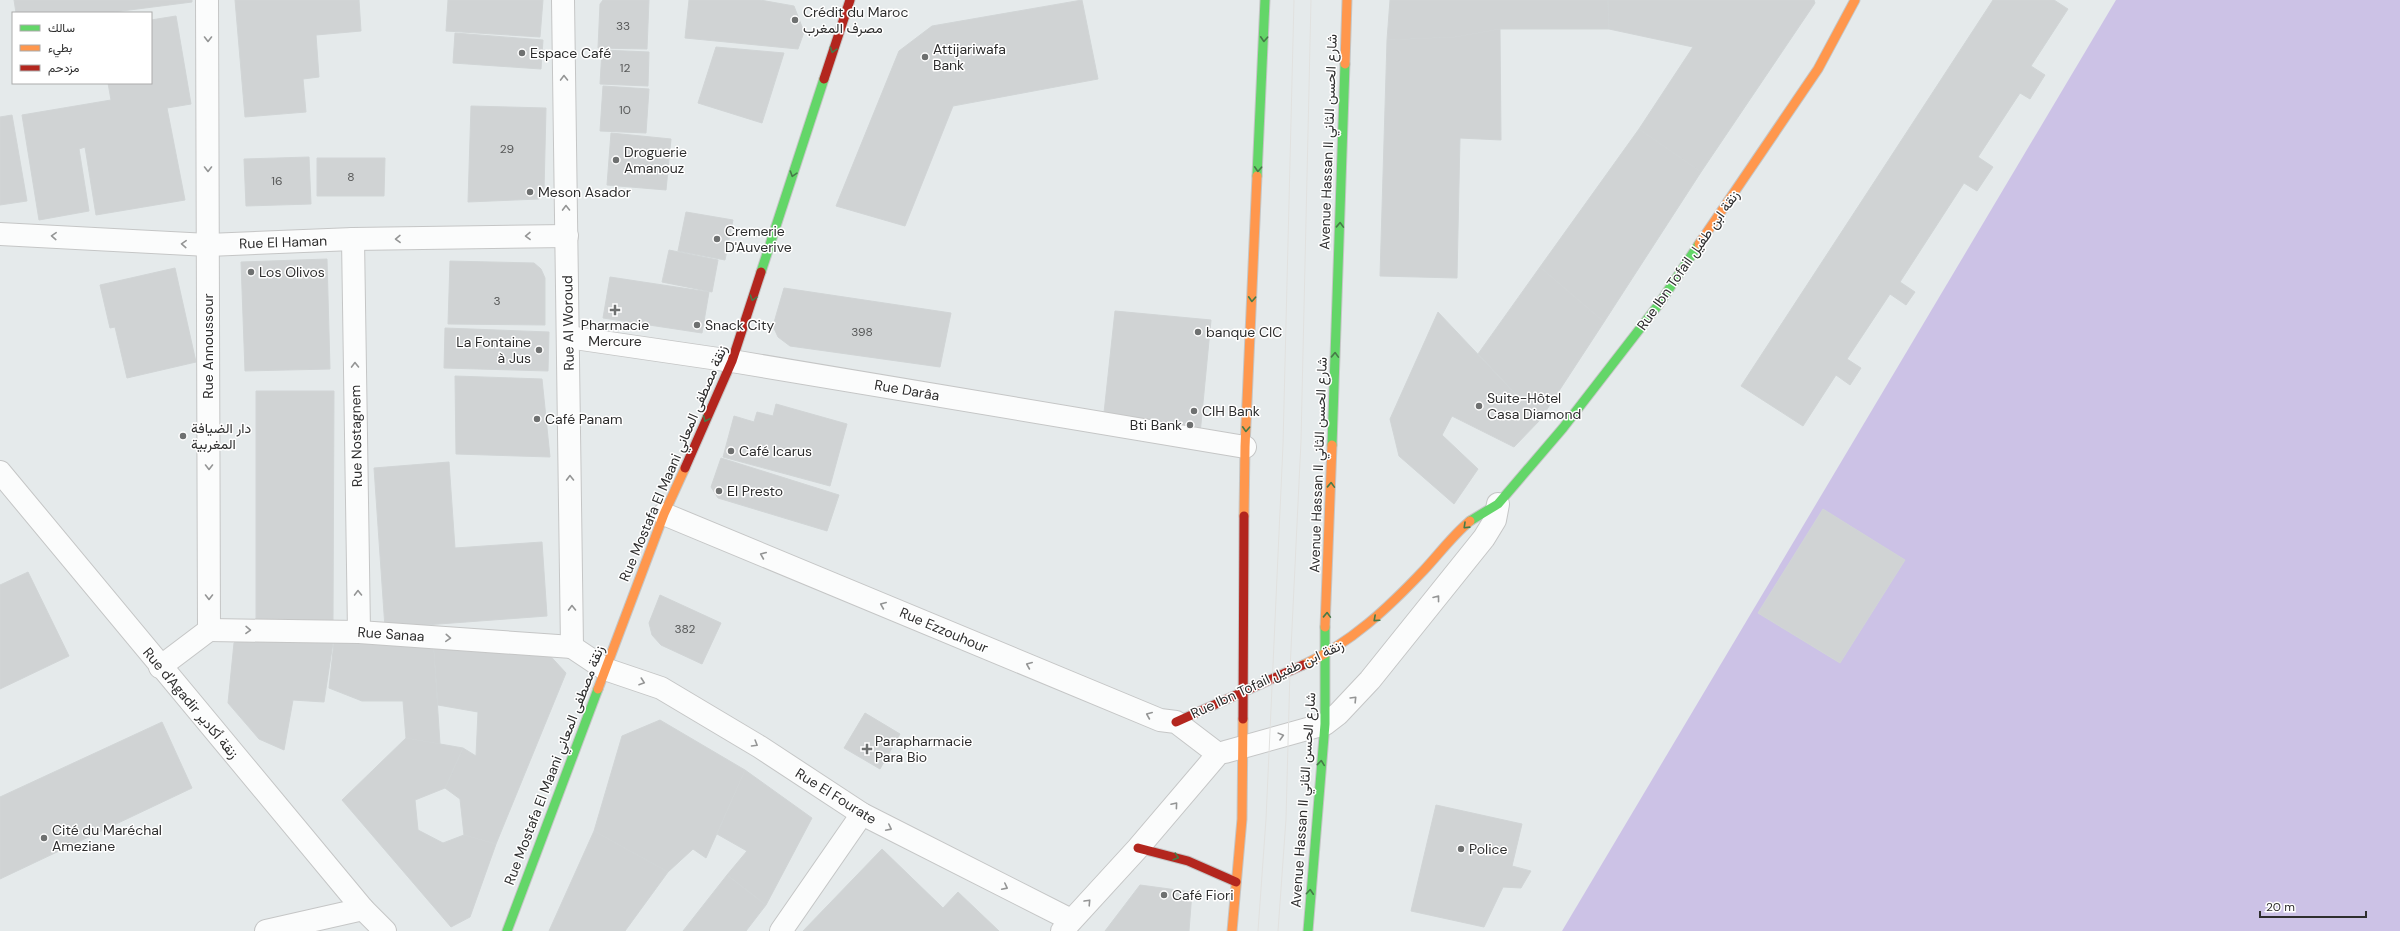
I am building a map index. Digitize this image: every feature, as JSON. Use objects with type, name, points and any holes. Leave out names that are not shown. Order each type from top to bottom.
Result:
[{"type":"street","name":"Rue Annoussour","points":[[207,0],[209,630]]},
{"type":"street","name":"Rue Al Woroud","points":[[563,0],[572,647]]},
{"type":"street","name":"Rue Mostafa El Maani زنقة مصطفى المعاني","points":[[507,931],[664,514],[732,361],[850,0]]},
{"type":"street","points":[[1232,931],[1242,819],[1245,691],[1245,447],[1265,0]]},
{"type":"street","name":"Avenue Hassan II شارع الحسن الثاني","points":[[1308,931],[1325,724],[1347,0]]},
{"type":"street","name":"Rue Ibn Tofail زنقة ابن طفيل","points":[[1176,722],[1326,654],[1344,643],[1374,621],[1466,525],[1477,516],[1498,504],[1563,428],[1659,304],[1818,69],[1855,0]]},
{"type":"street","name":"Rue El Haman","points":[[0,234],[208,246],[353,239],[566,236]]},
{"type":"street","name":"Rue Nostagnem","points":[[353,239],[359,632]]},
{"type":"street","name":"Rue Darâa","points":[[568,337],[732,361],[1245,447]]},
{"type":"street","name":"Rue d'Agadir زنقة أكادير","points":[[0,472],[160,667],[363,909],[385,931]]},
{"type":"street","name":"Rue Ibn Tofail زنقة ابن طفيل","points":[[1325,724],[1354,699],[1436,599],[1491,527],[1498,504]]},
{"type":"street","name":"Rue Ezzouhour","points":[[664,514],[1160,720],[1176,722],[1218,754]]},
{"type":"street","points":[[160,667],[209,630]]},
{"type":"street","name":"Rue Sanaa","points":[[209,630],[359,632],[572,647]]},
{"type":"street","name":"Rue El Fourate","points":[[572,647],[605,669],[661,688],[760,747],[862,814],[1067,926]]},
{"type":"street","points":[[1067,926],[1138,848],[1218,754],[1325,724]]},
{"type":"street","points":[[781,931],[862,814]]},
{"type":"street","points":[[1138,848],[1188,861],[1236,882]]},
{"type":"street","points":[[266,931],[363,909]]},
{"type":"shaded area","points":[[2116,0],[2400,0],[2400,931],[1562,931]]},
{"type":"building","points":[[14,0],[192,0],[192,2],[114,12],[16,12]]},
{"type":"building","points":[[235,0],[359,0],[361,31],[316,35],[319,77],[303,79],[306,112],[245,117]]},
{"type":"building","points":[[448,0],[543,0],[540,37],[446,31]]},
{"type":"building","points":[[603,0],[649,0],[647,49],[598,48],[600,4]]},
{"type":"building","points":[[689,0],[760,0],[794,6],[804,32],[798,49],[685,38]]},
{"type":"building","points":[[1082,0],[1098,79],[953,106],[905,226],[836,206],[899,51],[932,26]]},
{"type":"building","points":[[1390,0],[1608,0],[1609,29],[1500,29],[1455,37],[1387,40]]},
{"type":"building","points":[[1608,0],[1814,0],[1815,3],[1701,172],[1639,129],[1693,47],[1609,29]]},
{"type":"building","points":[[1993,0],[2054,0],[2068,9],[2031,66],[2045,75],[2030,99],[2020,93],[1978,157],[1993,167],[1977,191],[1964,183],[1900,282],[1915,292],[1906,305],[1890,294],[1847,359],[1861,368],[1850,385],[1836,375],[1803,426],[1741,386]]},
{"type":"building","points":[[176,16],[191,104],[167,108],[185,200],[96,215],[85,147],[79,149],[89,211],[39,220],[22,115],[111,100],[108,84],[152,84],[152,20]]},
{"type":"building","points":[[1500,29],[1501,140],[1460,138],[1457,278],[1380,276],[1387,40],[1455,37]]},
{"type":"building","points":[[455,33],[543,40],[541,69],[453,63]]},
{"type":"building","points":[[716,47],[784,53],[762,123],[698,103]]},
{"type":"building","points":[[602,50],[649,52],[648,86],[600,84]]},
{"type":"building","points":[[603,86],[649,89],[646,133],[600,131]]},
{"type":"building","points":[[471,106],[546,108],[544,191],[539,199],[468,202]]},
{"type":"building","points":[[12,115],[27,201],[0,205],[0,117]]},
{"type":"building","points":[[1639,129],[1701,172],[1604,322],[1540,267]]},
{"type":"building","points":[[611,133],[671,139],[666,190],[607,185]]},
{"type":"building","points":[[309,157],[311,204],[246,206],[244,159]]},
{"type":"building","points":[[317,158],[385,158],[384,196],[317,196]]},
{"type":"building","points":[[686,212],[733,220],[725,260],[678,251]]},
{"type":"building","points":[[669,250],[718,260],[712,292],[662,282]]},
{"type":"building","points":[[327,259],[330,369],[245,371],[241,262]]},
{"type":"building","points":[[450,261],[534,263],[541,269],[545,278],[545,325],[448,324]]},
{"type":"building","points":[[1540,267],[1604,322],[1540,420],[1478,354]]},
{"type":"building","points":[[175,268],[196,362],[127,378],[115,327],[110,328],[100,285]]},
{"type":"building","points":[[610,277],[709,292],[702,333],[603,318]]},
{"type":"building","points":[[784,288],[951,313],[940,367],[790,346],[778,337],[773,326]]},
{"type":"building","points":[[1115,311],[1211,320],[1200,434],[1103,422]]},
{"type":"building","points":[[1438,312],[1540,420],[1514,447],[1452,416],[1442,435],[1478,469],[1454,504],[1399,456],[1390,419]]},
{"type":"building","points":[[445,328],[549,332],[548,371],[444,368]]},
{"type":"building","points":[[455,376],[542,379],[550,457],[456,454]]},
{"type":"building","points":[[256,391],[334,391],[333,622],[256,622]]},
{"type":"building","points":[[776,404],[847,424],[830,486],[723,457],[734,416],[754,422],[757,412],[773,416]]},
{"type":"building","points":[[721,458],[839,495],[827,531],[718,498],[711,487]]},
{"type":"building","points":[[449,462],[455,548],[542,542],[547,616],[385,628],[374,468]]},
{"type":"building","points":[[1823,509],[1905,560],[1840,663],[1758,613]]},
{"type":"building","points":[[28,572],[69,656],[0,689],[0,585]]},
{"type":"building","points":[[660,595],[721,623],[702,664],[661,645],[652,635],[649,623]]},
{"type":"building","points":[[256,633],[334,636],[324,702],[293,700],[284,750],[259,739],[228,703],[234,643]]},
{"type":"building","points":[[335,633],[374,645],[374,634],[433,638],[440,744],[406,738],[403,701],[362,701],[329,688]]},
{"type":"building","points":[[433,638],[543,648],[566,673],[496,844],[464,835],[460,799],[445,788],[463,748],[476,756],[478,712],[438,705]]},
{"type":"building","points":[[865,713],[900,734],[880,769],[844,748]]},
{"type":"building","points":[[660,720],[745,770],[706,858],[693,849],[668,872],[594,831],[622,736]]},
{"type":"building","name":"Cité du Maréchal Ameziane","points":[[162,722],[192,788],[0,879],[0,797]]},
{"type":"building","points":[[406,738],[463,748],[445,788],[415,800],[418,830],[443,843],[464,835],[496,844],[470,917],[451,927],[342,800]]},
{"type":"building","points":[[745,770],[812,818],[766,905],[727,875],[747,851],[717,834]]},
{"type":"building","points":[[1436,805],[1522,824],[1512,866],[1531,871],[1521,888],[1503,887],[1484,927],[1411,911]]},
{"type":"building","points":[[594,831],[668,872],[625,931],[549,931]]},
{"type":"building","points":[[882,849],[943,908],[958,892],[999,931],[803,931]]},
{"type":"building","points":[[727,875],[766,905],[746,931],[683,931]]},
{"type":"building","points":[[1140,885],[1192,892],[1189,931],[1105,931]]},
{"type":"tram line","points":[[1258,931],[1266,819],[1283,445],[1294,0]]},
{"type":"tram line","points":[[1278,931],[1286,819],[1290,670],[1301,441],[1311,0]]},
{"type":"traffic: fast","points":[[1257,176],[1265,0]]},
{"type":"traffic: fast","points":[[1332,445],[1345,64]]},
{"type":"traffic: fast","points":[[761,272],[824,79]]},
{"type":"traffic: fast","points":[[1470,521],[1498,504],[1563,428],[1659,304],[1699,244]]},
{"type":"traffic: fast","points":[[1308,931],[1325,724],[1325,627]]},
{"type":"traffic: fast","points":[[507,931],[598,689]]},
{"type":"traffic: slow","points":[[1345,64],[1347,0]]},
{"type":"traffic: slow","points":[[1699,244],[1818,69],[1855,0]]},
{"type":"traffic: slow","points":[[1244,516],[1245,447],[1257,176]]},
{"type":"traffic: slow","points":[[1325,627],[1332,445]]},
{"type":"traffic: slow","points":[[598,689],[664,514],[685,468]]},
{"type":"traffic: slow","points":[[1303,665],[1337,646],[1368,624],[1430,564],[1452,538],[1470,521]]},
{"type":"traffic: slow","points":[[1232,931],[1242,819],[1243,719]]},
{"type":"traffic: jam","points":[[824,79],[850,0]]},
{"type":"traffic: jam","points":[[685,468],[732,361],[761,272]]},
{"type":"traffic: jam","points":[[1243,719],[1244,516]]},
{"type":"traffic: jam","points":[[1176,722],[1303,665]]},
{"type":"traffic: jam","points":[[1138,848],[1188,861],[1236,882]]},
{"type":"place","name":"Crédit du Maroc مصرف المغرب","points":[[795,20]]},
{"type":"place","name":"Espace Café","points":[[522,53]]},
{"type":"place","name":"Attijariwafa Bank","points":[[925,57]]},
{"type":"place","name":"Droguerie Amanouz","points":[[616,160]]},
{"type":"place","name":"Meson Asador","points":[[530,192]]},
{"type":"place","name":"Cremerie D'Auverive","points":[[717,239]]},
{"type":"place","name":"Los Olivos","points":[[251,272]]},
{"type":"place","name":"Pharmacie Mercure","points":[[615,310]]},
{"type":"place","name":"Snack City","points":[[697,325]]},
{"type":"place","name":"banque CIC","points":[[1198,332]]},
{"type":"place","name":"La Fontaine à Jus","points":[[539,350]]},
{"type":"place","name":"Suite-Hôtel Casa Diamond","points":[[1479,406]]},
{"type":"place","name":"CIH Bank","points":[[1194,411]]},
{"type":"place","name":"Café Panam","points":[[537,419]]},
{"type":"place","name":"Bti Bank","points":[[1190,425]]},
{"type":"place","name":"دار الضيافة المغربية","points":[[183,436]]},
{"type":"place","name":"Café Icarus","points":[[731,451]]},
{"type":"place","name":"El Presto","points":[[719,491]]},
{"type":"place","name":"Parapharmacie Para Bio","points":[[867,749]]},
{"type":"place","name":"Cité du Maréchal Ameziane","points":[[44,838]]},
{"type":"place","name":"Police","points":[[1461,849]]},
{"type":"place","name":"Café Fiori","points":[[1164,895]]}]
